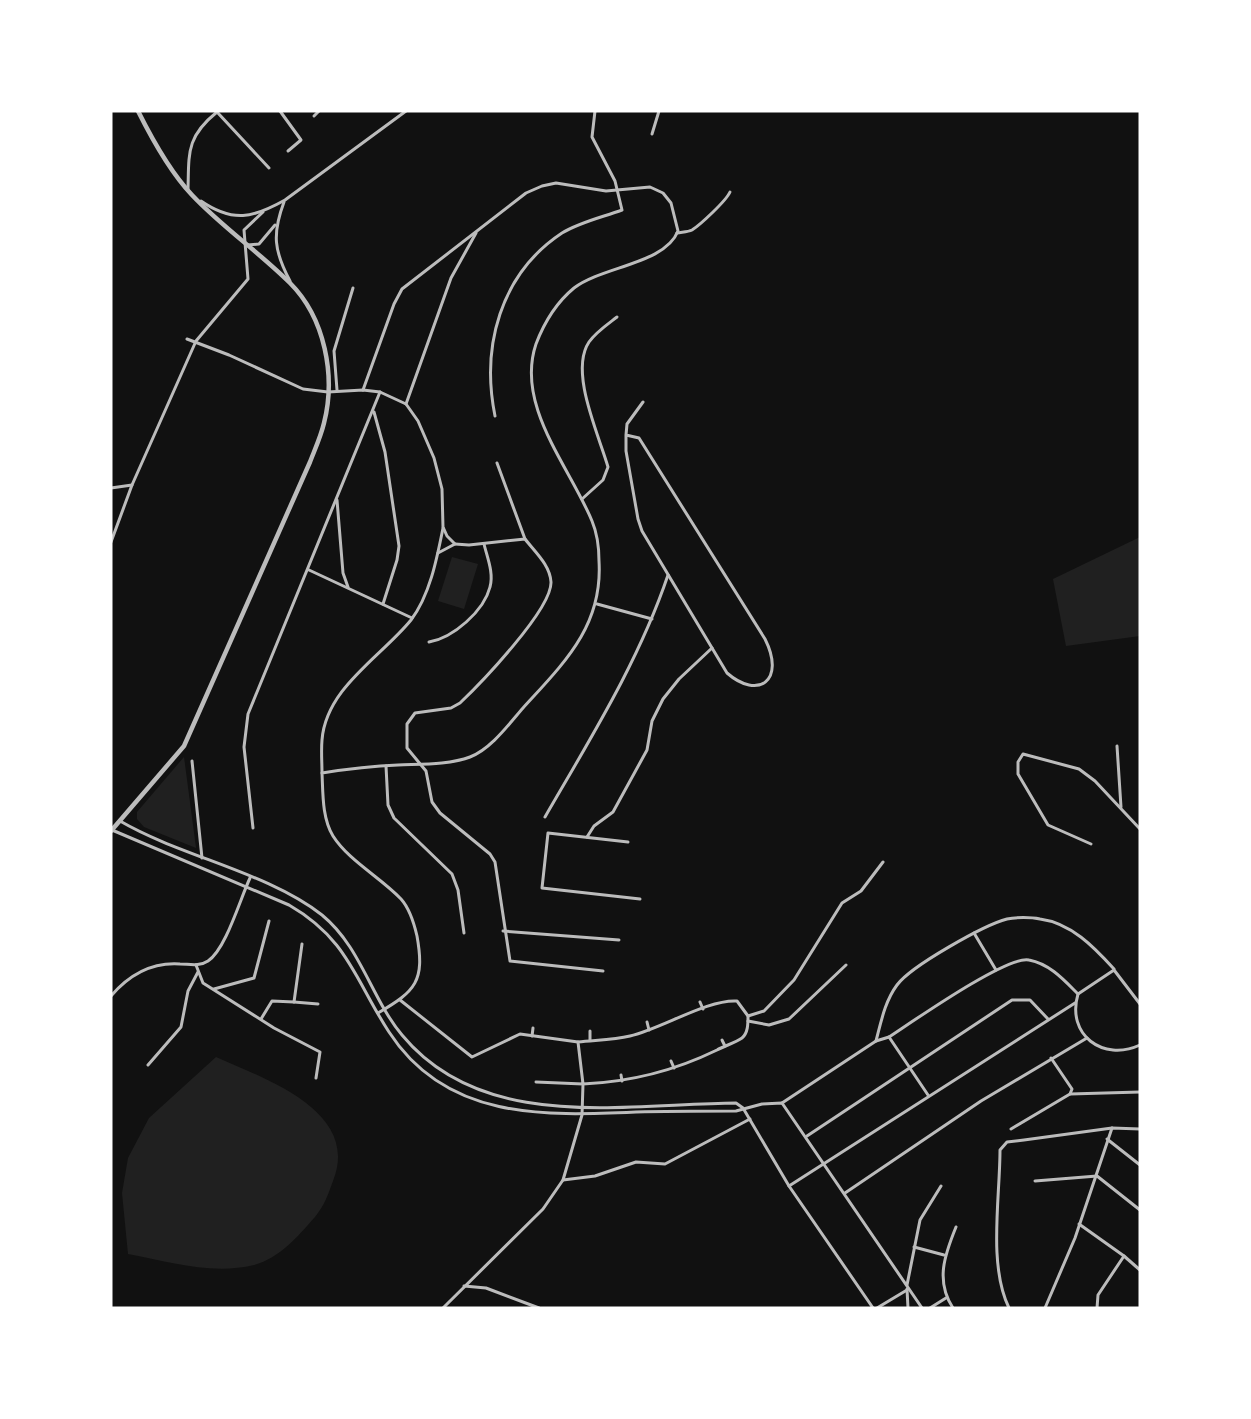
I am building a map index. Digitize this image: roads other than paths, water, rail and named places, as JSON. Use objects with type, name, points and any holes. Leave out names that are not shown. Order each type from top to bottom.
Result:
[{"type":"street","points":[[138,111],[188,191],[292,285],[310,309],[324,342],[328,392],[324,425],[310,462],[184,746],[112,830],[289,905],[325,931],[351,964],[398,1045],[412,1061],[434,1079],[456,1092],[511,1110],[582,1115],[736,1111],[743,1108],[782,1104],[876,1041],[889,1037],[996,970],[1027,959],[1045,965],[1078,994]]},
{"type":"street","points":[[280,111],[301,140],[288,151]]},
{"type":"street","points":[[314,116],[319,111]]},
{"type":"street","points":[[111,542],[132,484],[196,341],[248,279],[247,244],[244,230],[263,212],[285,200],[405,111]]},
{"type":"street","points":[[495,416],[490,382],[490,356],[493,334],[508,289],[524,268],[561,234],[622,210],[618,190],[592,137],[595,111]]},
{"type":"street","points":[[652,134],[659,111]]},
{"type":"street","points":[[188,191],[189,146],[201,125],[216,112],[269,168]]},
{"type":"street","points":[[322,773],[471,757],[504,730],[573,651],[583,636],[597,604],[601,582],[599,549],[593,523],[554,448],[538,407],[531,375],[536,345],[548,319],[575,288],[619,266],[657,253],[669,246],[678,233],[676,218],[663,193],[650,187],[618,190],[591,189],[556,183],[526,193],[402,289],[394,304],[363,390]]},
{"type":"street","points":[[678,233],[691,231],[724,203],[730,192]]},
{"type":"street","points":[[193,196],[225,215],[244,216],[263,212]]},
{"type":"street","points":[[285,200],[275,236],[278,253],[292,285]]},
{"type":"street","points":[[247,244],[254,245],[263,240],[278,219]]},
{"type":"street","points":[[406,404],[451,278],[479,229]]},
{"type":"street","points":[[337,390],[334,351],[353,288]]},
{"type":"street","points":[[582,499],[603,480],[608,467],[583,386],[584,359],[588,343],[617,317]]},
{"type":"street","points":[[187,339],[303,389],[328,392],[337,390],[380,392],[406,404],[418,420],[434,458],[442,489],[443,526],[432,575],[412,618],[351,679],[336,704],[322,740],[326,821],[333,836],[402,899],[414,925],[421,959],[418,980],[400,1000],[378,1013]]},
{"type":"street","points":[[253,828],[244,747],[248,714],[309,570],[380,392]]},
{"type":"street","points":[[626,435],[639,438],[765,639],[774,663],[772,676],[766,682],[755,684],[735,679],[727,673],[642,531],[626,451],[626,435],[627,424],[643,402]]},
{"type":"street","points":[[373,410],[385,452],[399,546],[398,560],[382,604]]},
{"type":"street","points":[[497,463],[525,540],[544,562],[551,583],[544,605],[512,646],[460,703],[451,708],[423,710],[410,718],[407,724],[407,748],[426,771],[432,802],[440,813],[490,854],[495,862],[503,931],[510,961],[603,971]]},
{"type":"street","points":[[111,488],[132,484]]},
{"type":"street","points":[[337,499],[343,573],[350,589]]},
{"type":"street","points":[[443,526],[447,536],[454,544]]},
{"type":"street","points":[[438,553],[454,544],[525,540]]},
{"type":"street","points":[[429,642],[454,634],[487,594],[491,576],[484,544]]},
{"type":"street","points":[[309,570],[412,618]]},
{"type":"street","points":[[545,817],[600,722],[652,619],[668,575]]},
{"type":"street","points":[[597,604],[652,619]]},
{"type":"street","points":[[587,837],[594,826],[612,812],[647,750],[652,721],[663,699],[679,679],[712,648]]},
{"type":"street","points":[[1117,746],[1121,808]]},
{"type":"street","points":[[1091,844],[1059,832],[1048,825],[1018,774],[1019,757],[1023,754],[1079,770],[1095,781],[1140,829]]},
{"type":"street","points":[[192,761],[202,858]]},
{"type":"street","points":[[386,765],[388,805],[391,812],[394,818],[452,874],[458,890],[464,933]]},
{"type":"street","points":[[120,821],[138,831],[296,898],[331,924],[361,963],[400,1032],[423,1058],[465,1086],[528,1104],[583,1107],[736,1103],[743,1108],[789,1186],[875,1308],[907,1290]]},
{"type":"street","points":[[628,842],[548,833],[542,888],[640,899]]},
{"type":"street","points":[[748,1018],[764,1011],[794,980],[842,903],[861,891],[883,862]]},
{"type":"street","points":[[111,996],[122,983],[150,968],[178,963],[196,965],[208,961],[219,949],[250,878]]},
{"type":"street","points":[[876,1041],[883,1013],[898,984],[920,966],[974,933],[1008,919],[1040,919],[1076,932],[1114,970],[1140,1004]]},
{"type":"street","points":[[214,989],[254,978],[269,921]]},
{"type":"street","points":[[503,931],[619,940]]},
{"type":"street","points":[[974,933],[996,970]]},
{"type":"street","points":[[294,1002],[302,944]]},
{"type":"street","points":[[196,965],[203,983],[320,1052],[316,1078]]},
{"type":"street","points":[[400,1000],[471,1058],[520,1034],[578,1042],[630,1036],[724,1000],[737,1001],[748,1018],[769,1025],[789,1018],[846,965]]},
{"type":"street","points":[[1114,970],[1078,994],[1075,1003],[1078,1025],[1087,1038],[1108,1051],[1127,1051],[1140,1045]]},
{"type":"street","points":[[148,1065],[181,1028],[188,992],[198,972]]},
{"type":"street","points":[[1135,996],[1140,994]]},
{"type":"street","points":[[807,1136],[1012,1000],[1030,1000],[1048,1019]]},
{"type":"street","points":[[261,1019],[272,1001],[318,1004]]},
{"type":"street","points":[[700,1002],[704,1009]]},
{"type":"street","points":[[789,1186],[1075,1003]]},
{"type":"street","points":[[536,1082],[583,1084],[622,1081],[674,1068],[742,1038],[746,1032],[748,1018]]},
{"type":"street","points":[[646,1022],[649,1030]]},
{"type":"street","points":[[532,1036],[534,1028]]},
{"type":"street","points":[[590,1031],[590,1040]]},
{"type":"street","points":[[889,1037],[928,1095]]},
{"type":"street","points":[[845,1193],[947,1123],[1087,1038]]},
{"type":"street","points":[[722,1040],[725,1046]]},
{"type":"street","points":[[443,1308],[543,1209],[563,1180],[583,1107],[578,1042]]},
{"type":"street","points":[[1051,1058],[1070,1083],[1072,1089],[1070,1094]]},
{"type":"street","points":[[671,1061],[674,1068]]},
{"type":"street","points":[[621,1075],[622,1081]]},
{"type":"street","points":[[550,1083],[551,1078]]},
{"type":"street","points":[[1011,1129],[1070,1094],[1140,1092]]},
{"type":"street","points":[[782,1104],[807,1136],[922,1308]]},
{"type":"street","points":[[563,1180],[595,1176],[636,1162],[665,1164],[750,1119]]},
{"type":"street","points":[[1009,1308],[1002,1294],[998,1262],[1000,1150],[1007,1142],[1112,1128],[1140,1129]]},
{"type":"street","points":[[1045,1308],[1075,1238],[1078,1223],[1097,1176],[1112,1128]]},
{"type":"street","points":[[1107,1140],[1140,1165]]},
{"type":"street","points":[[1035,1181],[1097,1176],[1140,1210]]},
{"type":"street","points":[[908,1308],[906,1284],[920,1220],[941,1186]]},
{"type":"street","points":[[1078,1223],[1140,1270]]},
{"type":"street","points":[[953,1308],[946,1298],[942,1276],[944,1255],[956,1227]]},
{"type":"street","points":[[914,1247],[944,1255]]},
{"type":"street","points":[[1097,1308],[1098,1295],[1124,1256]]},
{"type":"street","points":[[464,1286],[486,1288],[539,1308]]},
{"type":"street","points":[[930,1308],[946,1298]]}]
